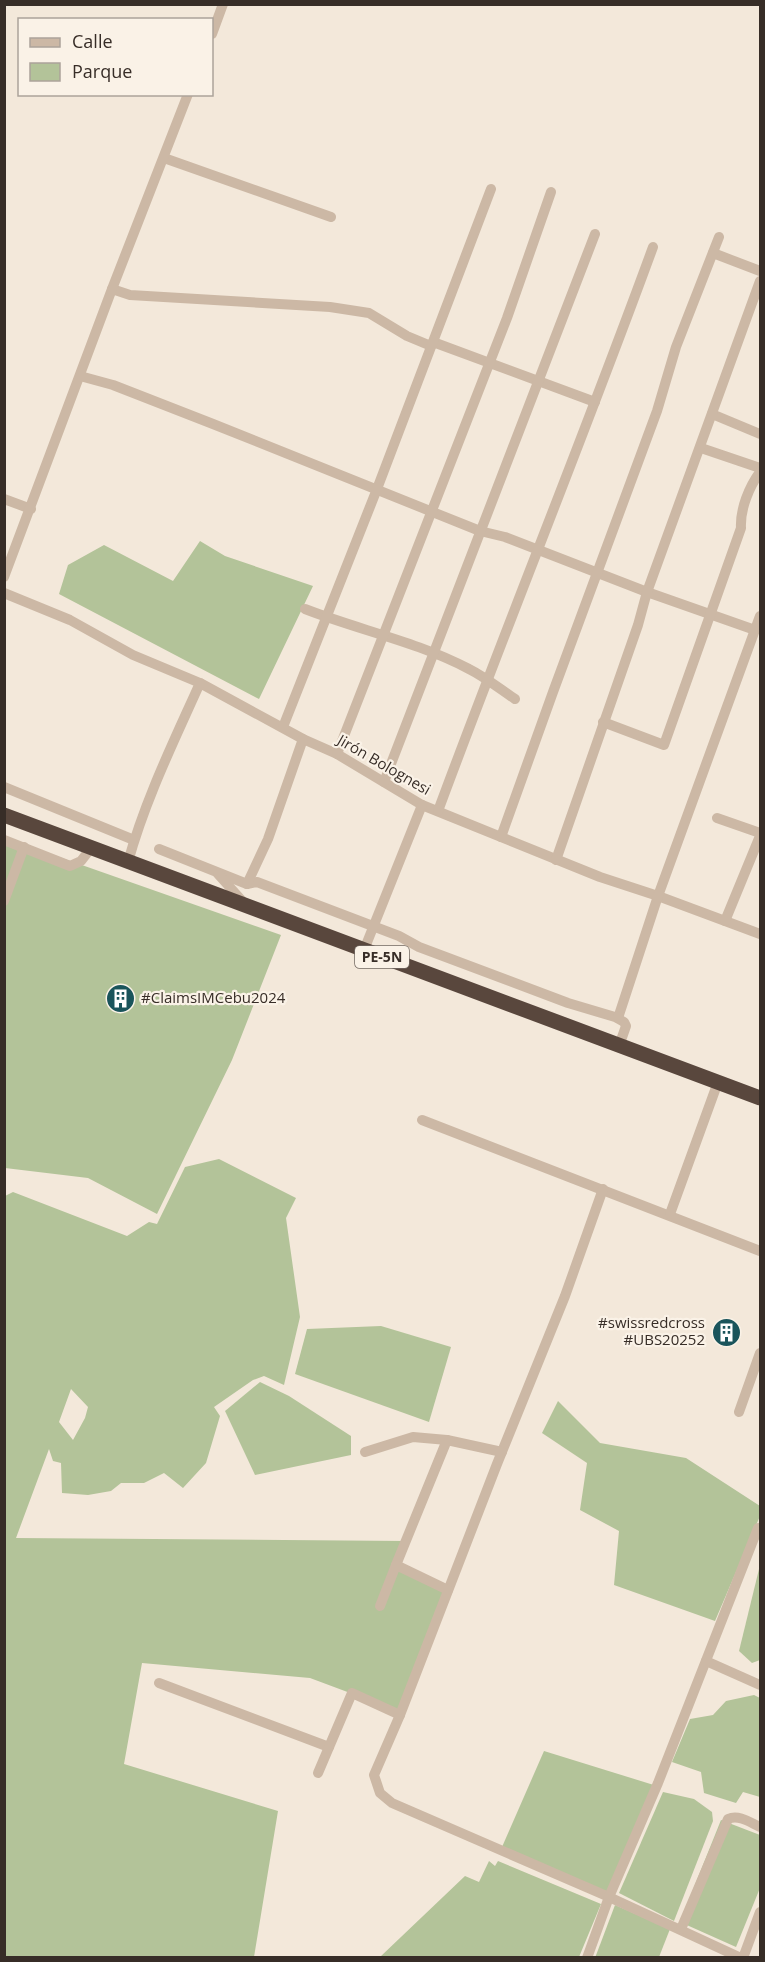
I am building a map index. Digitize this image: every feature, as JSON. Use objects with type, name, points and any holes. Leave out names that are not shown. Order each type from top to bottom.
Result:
[{"type":"highway","name":"PE-5N","points":[[4,815],[760,1098]]},
{"type":"street","points":[[213,31],[223,4]]},
{"type":"street","points":[[4,577],[187,96]]},
{"type":"street","points":[[164,158],[331,217]]},
{"type":"street","points":[[283,728],[491,189]]},
{"type":"street","points":[[337,754],[507,318],[552,192]]},
{"type":"street","points":[[384,782],[595,234]]},
{"type":"street","points":[[501,837],[657,411],[676,347],[719,237]]},
{"type":"street","points":[[438,811],[486,679],[653,248]]},
{"type":"street","points":[[713,253],[760,271]]},
{"type":"street","points":[[556,860],[638,625],[647,592],[760,281]]},
{"type":"street","points":[[112,289],[130,295],[330,306],[369,313],[407,336],[489,362],[595,402]]},
{"type":"street","points":[[80,376],[213,424],[480,531],[505,537],[647,592],[755,630]]},
{"type":"street","points":[[712,414],[760,434]]},
{"type":"street","points":[[603,722],[664,745],[741,528],[741,516],[751,486],[760,470],[701,448]]},
{"type":"street","points":[[4,499],[31,509]]},
{"type":"street","name":"Jirón Bolognesi","points":[[4,593],[70,620],[133,655],[200,682],[303,739],[337,754],[422,805],[600,877],[760,934]]},
{"type":"street","points":[[305,609],[407,643],[469,669],[515,699]]},
{"type":"street","points":[[618,1018],[658,896],[760,616]]},
{"type":"street","points":[[128,862],[134,840],[172,745],[200,682]]},
{"type":"street","points":[[247,884],[268,838],[303,739]]},
{"type":"street","points":[[4,788],[134,840]]},
{"type":"street","points":[[364,950],[422,805]]},
{"type":"street","points":[[717,818],[760,835],[726,921]]},
{"type":"street","points":[[4,840],[70,866],[81,861],[91,848]]},
{"type":"street","points":[[4,902],[24,847]]},
{"type":"street","points":[[159,849],[247,884],[257,882],[568,1003],[618,1018],[626,1026],[619,1046]]},
{"type":"street","points":[[218,873],[244,903]]},
{"type":"street","points":[[670,1215],[718,1082]]},
{"type":"street","points":[[422,1120],[760,1251]]},
{"type":"street","points":[[603,1189],[565,1296],[400,1715],[374,1775],[380,1792],[392,1803],[609,1896],[742,1958],[760,1912]]},
{"type":"street","points":[[739,1412],[760,1353]]},
{"type":"street","points":[[365,1452],[413,1437],[447,1440],[502,1452]]},
{"type":"street","points":[[380,1606],[447,1440]]},
{"type":"street","points":[[587,1958],[609,1896],[658,1784],[758,1528]]},
{"type":"street","points":[[396,1565],[448,1590]]},
{"type":"street","points":[[706,1661],[760,1685]]},
{"type":"street","points":[[159,1683],[329,1747]]},
{"type":"street","points":[[318,1773],[352,1693],[400,1715]]},
{"type":"street","points":[[681,1929],[729,1819],[739,1818],[760,1827]]},
{"type":"green space","points":[[200,541],[225,556],[313,586],[259,699],[59,594],[68,565],[104,545],[173,581]]},
{"type":"green space","points":[[5,838],[281,935],[232,1060],[157,1214],[88,1178],[5,1168]]},
{"type":"green space","points":[[219,1159],[296,1198],[286,1218],[300,1317],[284,1385],[264,1376],[253,1380],[214,1407],[220,1416],[206,1463],[183,1488],[164,1473],[144,1483],[121,1483],[111,1491],[88,1495],[62,1493],[61,1463],[53,1461],[49,1449],[16,1538],[405,1541],[396,1565],[447,1589],[401,1712],[310,1678],[142,1663],[124,1764],[278,1811],[254,1957],[5,1958],[5,1196],[13,1192],[127,1236],[149,1222],[157,1224],[185,1167]],"holes":[[[71,1389],[88,1407],[85,1418],[73,1440],[59,1422]]]},
{"type":"green space","points":[[381,1326],[451,1347],[429,1422],[295,1374],[307,1329]]},
{"type":"green space","points":[[260,1382],[289,1396],[351,1436],[351,1455],[255,1475],[225,1411]]},
{"type":"green space","points":[[558,1401],[600,1443],[686,1458],[760,1506],[760,1516],[715,1621],[614,1585],[619,1531],[580,1510],[587,1463],[542,1433]]},
{"type":"green space","points":[[760,1565],[760,1660],[752,1663],[739,1651]]},
{"type":"green space","points":[[754,1695],[760,1698],[760,1797],[743,1792],[736,1803],[704,1793],[701,1772],[672,1762],[690,1719],[713,1715],[726,1701]]},
{"type":"green space","points":[[544,1751],[657,1786],[609,1895],[502,1847]]},
{"type":"green space","points":[[663,1792],[694,1799],[712,1812],[713,1821],[674,1921],[619,1893]]},
{"type":"green space","points":[[721,1820],[760,1835],[760,1888],[736,1947],[680,1922]]},
{"type":"green space","points":[[489,1861],[495,1866],[498,1861],[601,1904],[579,1957],[380,1957],[465,1876],[479,1882]]},
{"type":"green space","points":[[615,1905],[670,1929],[659,1957],[595,1958]]},
{"type":"place","name":"#ClaimsIMCebu2024","points":[[120,998]]},
{"type":"place","name":"#swissredcross #UBS20252","points":[[726,1332]]}]
